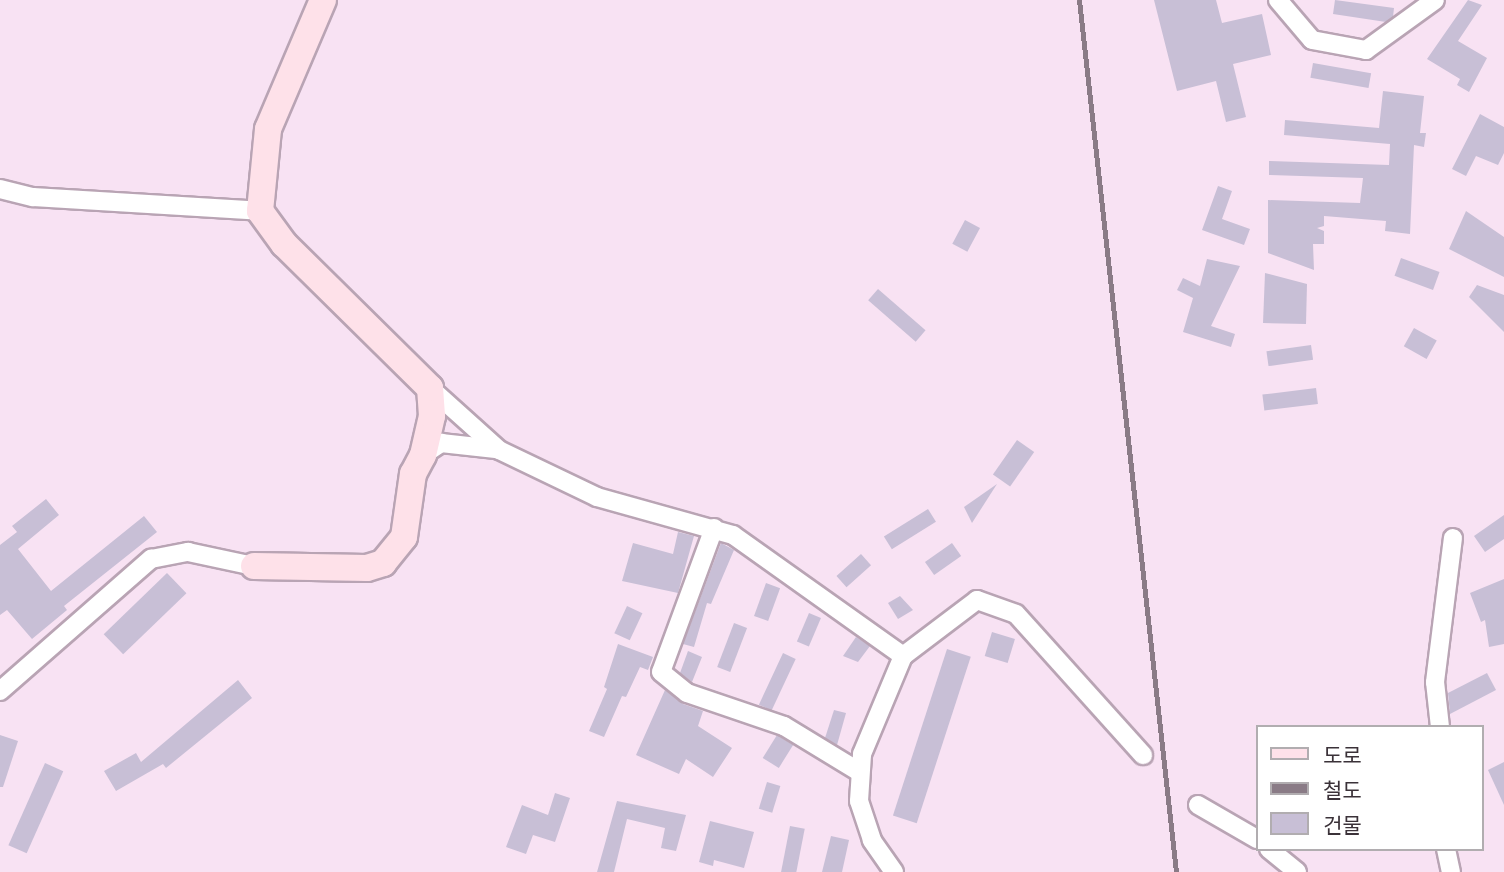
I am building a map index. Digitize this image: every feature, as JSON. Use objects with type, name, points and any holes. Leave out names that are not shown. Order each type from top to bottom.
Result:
[{"type":"street","points":[[323,0],[268,129],[260,211],[284,244],[430,388],[499,450]]},
{"type":"street","points":[[1278,0],[1312,40],[1366,50],[1434,0]]},
{"type":"street","points":[[0,189],[33,197],[260,211]]},
{"type":"street","points":[[0,691],[151,559],[188,552],[254,566],[367,568],[383,564],[404,537],[413,474],[423,455],[432,416],[430,388]]},
{"type":"street","points":[[423,455],[441,443],[477,443],[499,450],[597,497],[714,528],[745,543],[903,656]]},
{"type":"street","points":[[714,528],[661,672],[687,693],[784,726],[858,771]]},
{"type":"street","points":[[1440,725],[1435,682],[1453,538]]},
{"type":"street","points":[[894,872],[865,824],[858,771],[903,656],[977,600],[1016,614],[1143,755]]},
{"type":"street","points":[[1198,805],[1256,838]]},
{"type":"street","points":[[1271,851],[1297,872]]},
{"type":"street","points":[[1446,851],[1451,872]]},
{"type":"building","points":[[1154,0],[1216,0],[1222,23],[1262,14],[1271,55],[1233,64],[1246,117],[1226,122],[1216,81],[1177,91]]},
{"type":"building","points":[[1335,0],[1394,8],[1393,17],[1386,22],[1333,14]]},
{"type":"building","points":[[1468,0],[1482,5],[1458,41],[1487,58],[1469,92],[1457,85],[1460,79],[1427,59]]},
{"type":"building","points":[[1313,63],[1371,73],[1368,88],[1310,78]]},
{"type":"building","points":[[1383,91],[1424,96],[1420,133],[1426,133],[1424,147],[1414,145],[1410,234],[1385,231],[1386,221],[1324,216],[1324,226],[1317,228],[1324,231],[1324,244],[1313,244],[1314,270],[1268,253],[1268,200],[1360,203],[1363,178],[1269,175],[1269,161],[1389,165],[1390,144],[1284,135],[1285,120],[1379,128]]},
{"type":"building","points":[[1480,114],[1504,127],[1504,153],[1498,165],[1476,156],[1466,176],[1452,169]]},
{"type":"building","points":[[1218,186],[1232,191],[1222,219],[1250,229],[1244,245],[1202,230]]},
{"type":"building","points":[[1466,211],[1504,237],[1504,277],[1449,249]]},
{"type":"building","points":[[965,220],[980,228],[967,252],[952,244]]},
{"type":"building","points":[[1401,258],[1440,272],[1433,290],[1395,276]]},
{"type":"building","points":[[1207,259],[1240,266],[1211,326],[1235,334],[1231,347],[1183,332],[1193,298],[1177,290],[1183,278],[1200,286]]},
{"type":"building","points":[[1265,273],[1307,284],[1306,324],[1263,323]]},
{"type":"building","points":[[1477,285],[1504,295],[1504,332],[1469,297]]},
{"type":"building","points":[[878,289],[926,330],[916,342],[868,300]]},
{"type":"building","points":[[1414,328],[1437,341],[1427,359],[1404,346]]},
{"type":"building","points":[[1311,345],[1313,360],[1269,366],[1266,351]]},
{"type":"building","points":[[1316,388],[1318,404],[1264,410],[1262,395]]},
{"type":"building","points":[[1017,440],[1034,452],[1010,486],[993,474]]},
{"type":"building","points":[[997,484],[972,523],[964,507]]},
{"type":"building","points":[[46,499],[59,515],[18,549],[51,591],[144,516],[157,532],[64,606],[67,610],[32,639],[7,610],[0,615],[0,545],[17,532],[12,526]]},
{"type":"building","points":[[928,509],[936,522],[892,549],[884,537]]},
{"type":"building","points":[[1504,515],[1504,539],[1485,552],[1474,536]]},
{"type":"building","points":[[678,532],[694,536],[678,593],[622,581],[633,543],[673,554]]},
{"type":"building","points":[[721,543],[734,550],[711,604],[707,603],[694,647],[683,644]]},
{"type":"building","points":[[952,543],[961,556],[934,575],[925,562]]},
{"type":"building","points":[[861,554],[871,565],[847,587],[836,576]]},
{"type":"building","points":[[167,573],[186,593],[123,654],[104,634]]},
{"type":"building","points":[[1504,579],[1504,644],[1489,647],[1485,620],[1481,622],[1470,593]]},
{"type":"building","points":[[766,583],[780,588],[768,621],[754,616]]},
{"type":"building","points":[[900,596],[913,610],[898,619],[888,603]]},
{"type":"building","points":[[627,606],[642,613],[630,640],[614,633]]},
{"type":"building","points":[[809,613],[821,618],[809,647],[797,642]]},
{"type":"building","points":[[734,623],[747,628],[730,672],[717,667]]},
{"type":"building","points":[[992,632],[1015,639],[1008,663],[985,656]]},
{"type":"building","points":[[856,637],[870,646],[858,662],[843,656]]},
{"type":"building","points":[[618,644],[653,657],[648,670],[640,667],[626,697],[622,696],[604,737],[589,731],[607,689],[604,687]]},
{"type":"building","points":[[947,649],[971,657],[917,823],[893,815]]},
{"type":"building","points":[[688,651],[702,657],[692,682],[680,673]]},
{"type":"building","points":[[783,653],[796,659],[772,711],[759,705]]},
{"type":"building","points":[[1487,673],[1496,690],[1450,714],[1448,693]]},
{"type":"building","points":[[238,680],[252,698],[166,768],[163,764],[116,791],[104,771],[136,753],[141,762]]},
{"type":"building","points":[[665,690],[683,704],[703,711],[698,726],[732,748],[713,777],[686,759],[679,774],[636,755]]},
{"type":"building","points":[[834,710],[846,713],[837,745],[825,738]]},
{"type":"building","points":[[0,735],[18,741],[3,787],[0,787]]},
{"type":"building","points":[[777,735],[793,745],[779,768],[763,758]]},
{"type":"building","points":[[1504,762],[1504,805],[1488,770]]},
{"type":"building","points":[[45,763],[63,771],[27,853],[8,845]]},
{"type":"building","points":[[767,782],[780,786],[772,813],[759,809]]},
{"type":"building","points":[[555,793],[570,798],[555,842],[533,835],[526,854],[506,847],[522,805],[548,815]]},
{"type":"building","points":[[617,801],[686,815],[676,851],[661,848],[665,828],[627,819],[614,872],[597,872]]},
{"type":"building","points":[[710,821],[754,832],[744,868],[714,860],[713,866],[699,862]]},
{"type":"building","points":[[790,826],[805,829],[796,872],[781,872]]},
{"type":"building","points":[[831,836],[849,840],[842,872],[822,872]]},
{"type":"railway","points":[[1079,0],[1176,872]]}]
